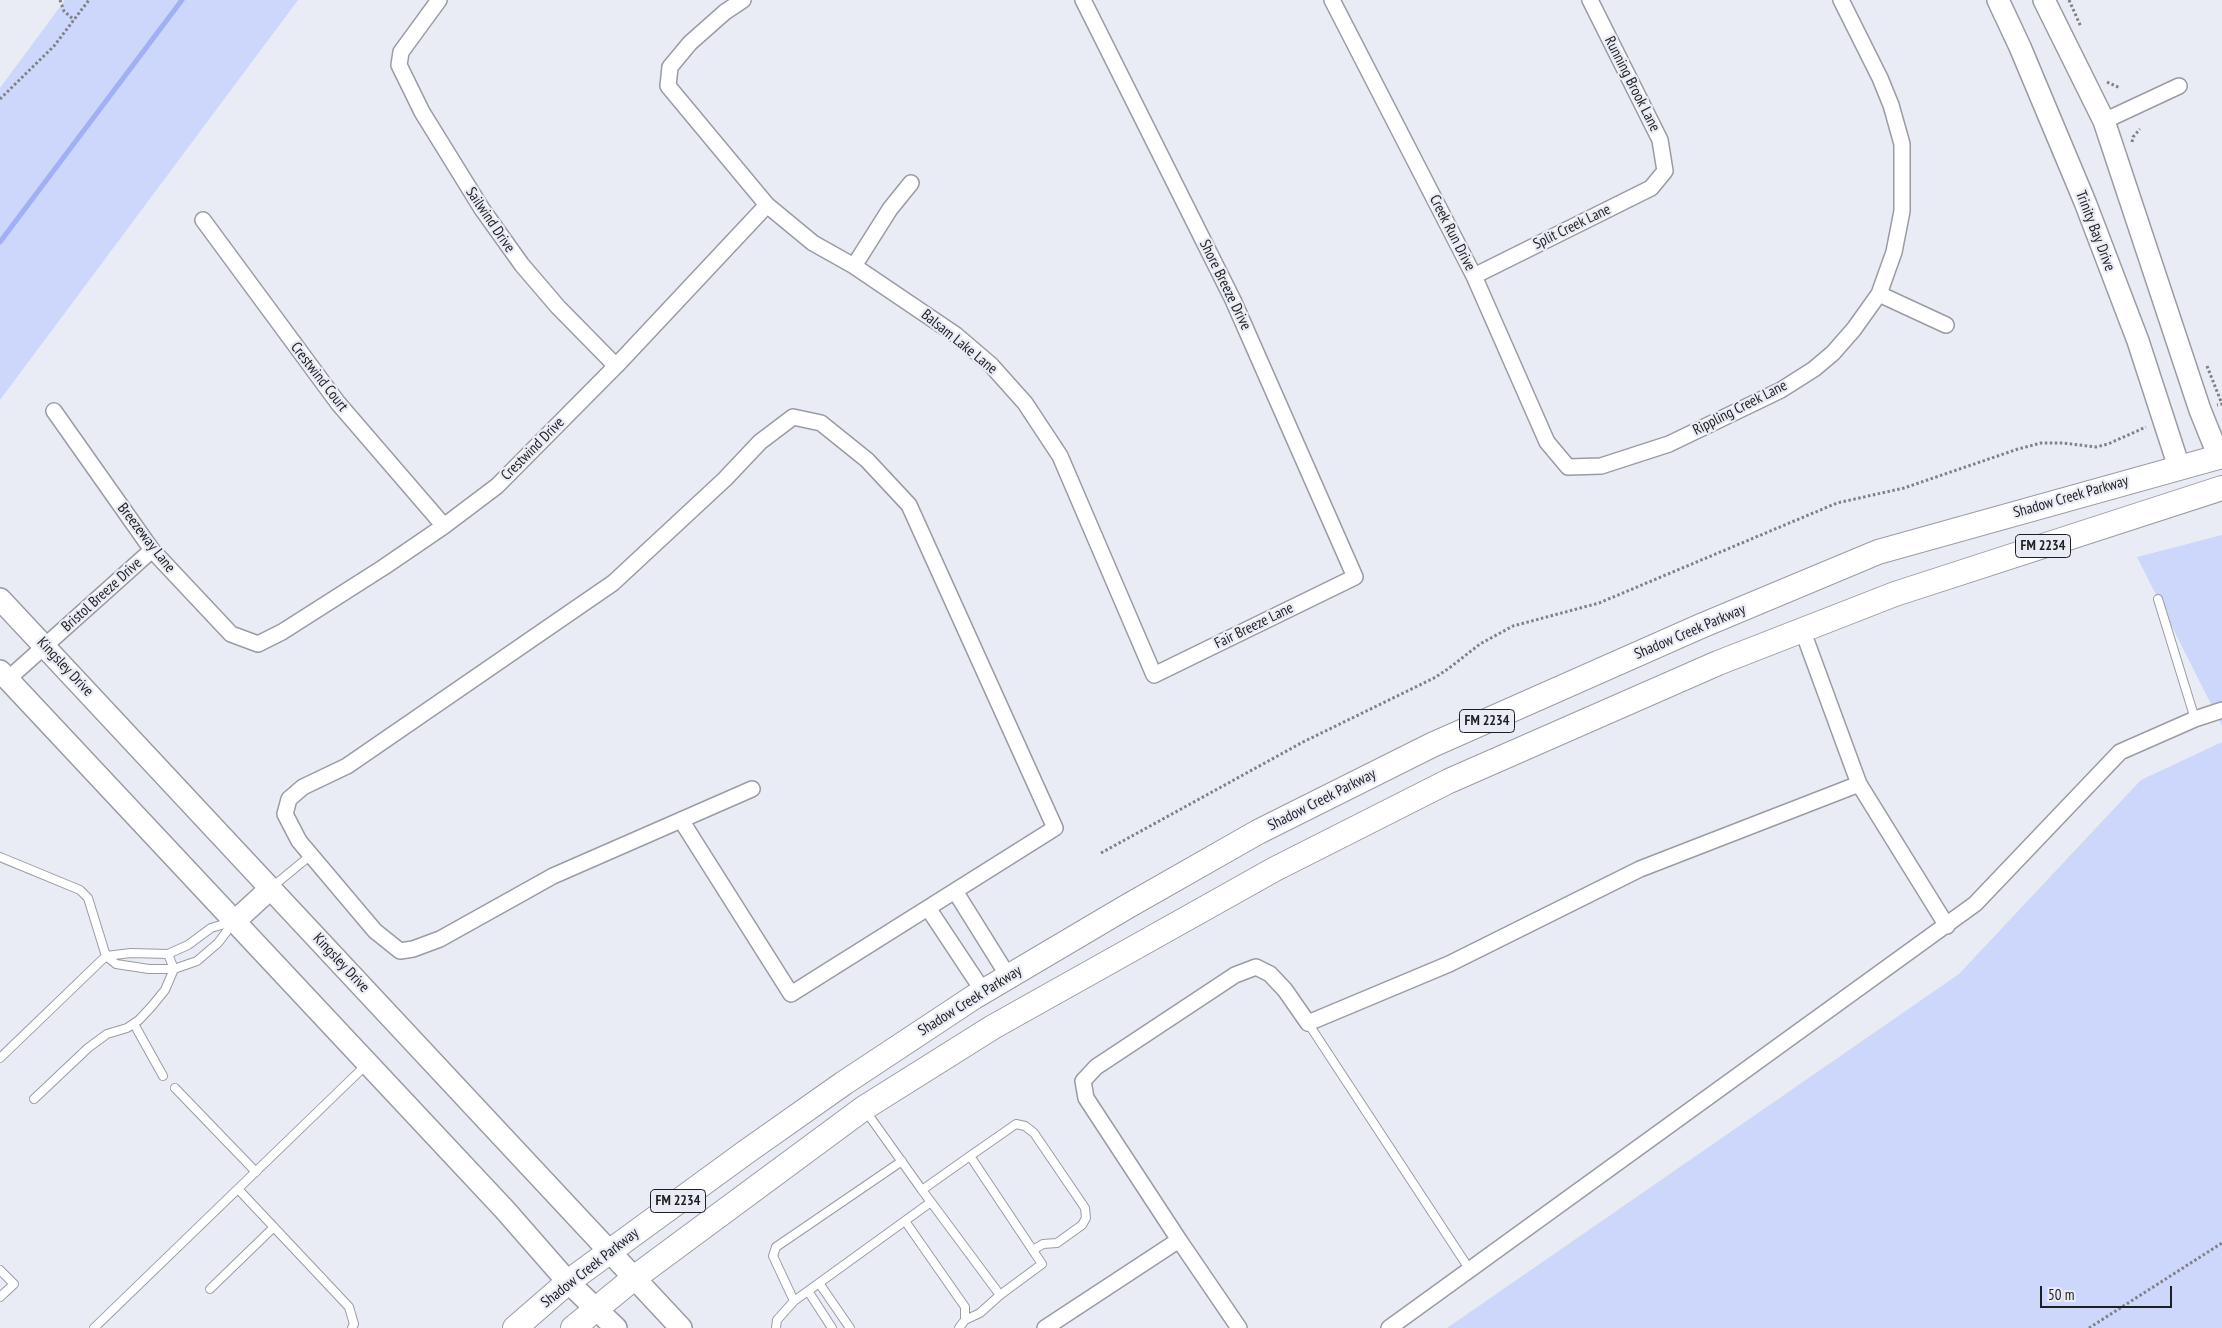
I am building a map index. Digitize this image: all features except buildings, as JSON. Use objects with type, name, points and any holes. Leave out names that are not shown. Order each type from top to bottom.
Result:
[{"type":"main road","name":"Trinity Bay Drive","points":[[1998,0],[2020,46],[2085,202],[2138,341],[2179,467]]},
{"type":"main road","points":[[2044,0],[2104,121],[2200,410],[2221,456]]},
{"type":"main road","name":"Shadow Creek Parkway","points":[[514,1328],[568,1282],[827,1095],[983,991],[1258,832],[1432,745],[1701,626],[1878,552],[2221,456]]},
{"type":"main road","name":"FM 2234","points":[[573,1328],[634,1278],[864,1108],[993,1027],[1274,869],[1449,781],[1718,663],[1802,629],[1904,591],[2222,488]]},
{"type":"main road","name":"Kingsley Drive","points":[[0,599],[681,1328]]},
{"type":"main road","points":[[2,679],[368,1064],[504,1210],[568,1282],[616,1328]]},
{"type":"main road","points":[[234,922],[270,888]]},
{"type":"street","name":"Sailwind Drive","points":[[439,0],[401,52],[399,65],[422,112],[482,210],[522,265],[552,300],[616,366]]},
{"type":"street","name":"Balsam Lake Lane","points":[[743,0],[690,42],[670,68],[668,86],[767,205],[813,243],[854,266],[956,335],[991,365],[1025,403],[1060,456],[1154,675]]},
{"type":"street","name":"Shore Breeze Drive","points":[[1082,0],[1234,300],[1355,577]]},
{"type":"street","name":"Creek Run Drive","points":[[1332,0],[1474,276],[1548,442],[1568,467]]},
{"type":"street","name":"Running Brook Lane","points":[[1590,0],[1660,140],[1665,171]]},
{"type":"street","name":"Rippling Creek Lane","points":[[1568,467],[1601,466],[1669,444],[1781,390],[1814,369],[1833,353],[1854,329],[1879,294],[1894,252],[1902,211],[1902,144],[1880,78],[1841,0]]},
{"type":"street","points":[[2104,121],[2179,86]]},
{"type":"street","name":"Split Creek Lane","points":[[1474,276],[1651,188],[1665,171]]},
{"type":"street","points":[[854,266],[910,183]]},
{"type":"street","name":"Crestwind Drive","points":[[258,644],[282,632],[384,568],[497,486],[616,366],[767,205]]},
{"type":"street","name":"Crestwind Court","points":[[203,220],[338,403],[444,526]]},
{"type":"street","points":[[1879,294],[1946,325]]},
{"type":"street","name":"Breezeway Lane","points":[[54,411],[152,550],[231,634],[258,644]]},
{"type":"street","points":[[681,820],[792,994],[1055,828],[910,505],[867,460],[821,423],[793,417],[760,442],[725,479],[613,583],[347,766],[303,788],[289,799],[285,814],[299,841],[375,931],[400,951],[413,949],[440,939],[553,876],[681,820],[752,789]]},
{"type":"street","name":"Bristol Breeze Drive","points":[[2,679],[45,646],[152,550]]},
{"type":"street","name":"Fair Breeze Lane","points":[[1154,675],[1355,577]]},
{"type":"street","points":[[1802,629],[1859,784],[1946,926]]},
{"type":"street","points":[[1390,1328],[1975,904],[2120,752],[2195,719],[2222,710]]},
{"type":"street","points":[[1239,1328],[1086,1098],[1083,1081],[1096,1067],[1227,980],[1256,967],[1270,974],[1308,1023],[1450,964],[1640,868],[1859,784]]},
{"type":"street","points":[[954,891],[1008,976]]},
{"type":"street","points":[[928,908],[983,991]]},
{"type":"street","points":[[1045,1328],[1179,1240]]},
{"type":"lane","points":[[2158,599],[2195,719]]},
{"type":"lane","points":[[270,888],[311,855]]},
{"type":"lane","points":[[0,857],[80,890],[88,898],[106,956],[116,964],[149,970],[174,969],[197,961],[218,943],[234,922]]},
{"type":"lane","points":[[0,1058],[106,956],[131,953],[168,954],[188,945],[211,928],[234,922]]},
{"type":"lane","points":[[34,1099],[88,1048],[107,1034],[134,1024],[152,1006],[165,990],[174,969],[168,954]]},
{"type":"lane","points":[[1308,1023],[1470,1270]]},
{"type":"lane","points":[[134,1024],[163,1076]]},
{"type":"lane","points":[[94,1328],[368,1064]]},
{"type":"lane","points":[[175,1088],[256,1172]]},
{"type":"lane","points":[[864,1108],[1000,1295]]},
{"type":"lane","points":[[922,1190],[1016,1124],[1025,1126],[1034,1133],[1086,1208],[1086,1218],[1082,1225],[1057,1243],[1043,1244],[1033,1250]]},
{"type":"lane","points":[[959,1328],[965,1320],[980,1313],[1000,1295],[1042,1264],[970,1156]]},
{"type":"lane","points":[[794,1301],[772,1256],[776,1247],[902,1160]]},
{"type":"lane","points":[[238,1189],[349,1307],[354,1324],[352,1328]]},
{"type":"lane","points":[[776,1328],[777,1320],[794,1301],[931,1202]]},
{"type":"lane","points":[[905,1221],[965,1307],[965,1320]]},
{"type":"lane","points":[[210,1289],[274,1227]]},
{"type":"lane","points":[[0,1270],[14,1284],[0,1297]]},
{"type":"lane","points":[[819,1283],[850,1328]]},
{"type":"lane","points":[[808,1291],[832,1328]]},
{"type":"path","points":[[60,0],[64,12],[74,20]]},
{"type":"path","points":[[0,99],[54,46],[89,0]]},
{"type":"path","points":[[2131,145],[2133,137],[2140,129]]},
{"type":"path","points":[[2200,410],[2222,404],[2204,358]]},
{"type":"path","points":[[1101,853],[1303,742],[1441,674],[1480,644],[1513,626],[1599,603],[1837,503],[1904,488],[2041,443],[2063,443],[2096,447],[2165,421]]},
{"type":"path","points":[[2088,1328],[2222,1243]]},
{"type":"shaded area","points":[[65,0],[298,0],[0,400],[0,88]]},
{"type":"shaded area","points":[[2222,535],[2222,726],[2137,557]]},
{"type":"shaded area","points":[[2222,742],[2222,1328],[1447,1328],[1959,974],[2141,780]]},
{"type":"waterway","points":[[0,242],[182,0]]}]
